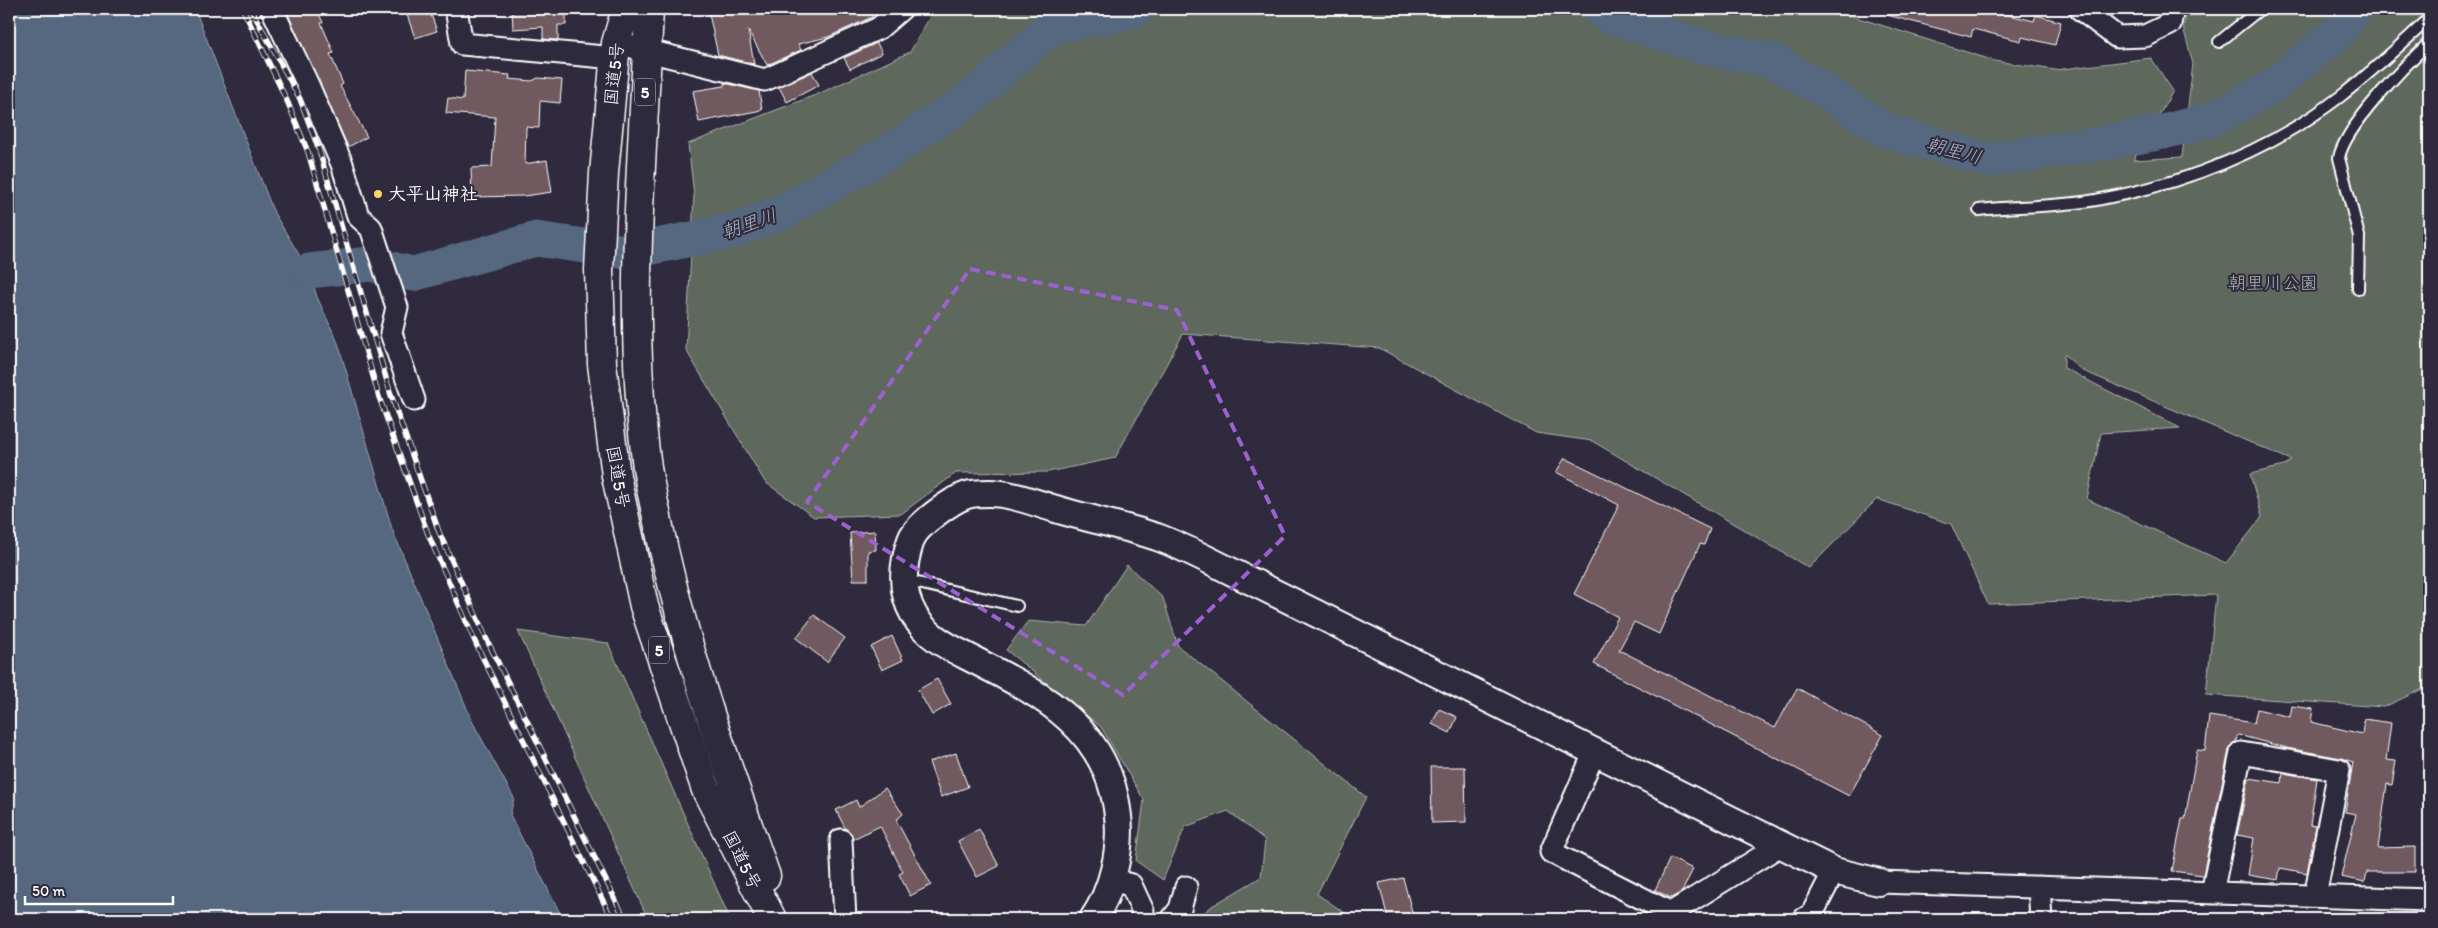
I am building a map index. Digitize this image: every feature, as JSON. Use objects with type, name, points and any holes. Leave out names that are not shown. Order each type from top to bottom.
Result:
[{"type":"highway","name":"国道5号","points":[[626,9],[615,51],[604,173],[599,270],[602,364],[616,476],[644,606],[706,790],[772,919]]},
{"type":"highway","name":"国道5号","points":[[649,9],[636,271],[638,361],[647,467],[674,598],[732,779],[782,919]]},
{"type":"highway","points":[[616,476],[647,467]]},
{"type":"street","points":[[272,9],[308,85],[342,164],[358,216],[371,228],[397,307],[391,333],[414,400]]},
{"type":"street","points":[[456,9],[462,44],[615,51],[647,50],[766,80],[879,28],[901,9]]},
{"type":"street","points":[[2080,9],[2117,37],[2145,36],[2170,24],[2173,9]]},
{"type":"street","points":[[1093,919],[1111,880],[1119,825],[1116,794],[1106,768],[1094,748],[1067,717],[1047,699],[943,644],[926,631],[914,614],[902,579],[905,555],[912,536],[934,514],[967,495],[990,493],[1020,499],[1158,538],[1255,583],[1834,871],[1879,882],[2429,900]]},
{"type":"street","points":[[1595,752],[1551,852],[1671,913],[1782,844]]},
{"type":"street","points":[[2212,893],[2242,753],[2339,770],[2315,896]]},
{"type":"street","points":[[841,840],[845,919]]},
{"type":"street","points":[[1804,919],[1812,914],[1834,871]]},
{"type":"street","points":[[1111,880],[1131,886],[1142,911],[1142,919]]},
{"type":"street","points":[[1172,919],[1180,909],[1186,887]]},
{"type":"street","points":[[2038,887],[2041,919]]},
{"type":"lane","points":[[2219,42],[2260,9]]},
{"type":"lane","points":[[1979,210],[2094,200],[2170,183],[2233,161],[2304,122],[2341,96],[2429,18]]},
{"type":"lane","points":[[2358,289],[2359,236],[2339,158],[2341,147],[2374,100],[2429,43]]},
{"type":"lane","points":[[902,579],[1017,606]]},
{"type":"highlighted area","points":[[970,269],[1177,310],[1285,536],[1123,695],[807,502]]},
{"type":"green space","name":"朝里川公園","points":[[934,9],[1830,9],[1995,61],[2055,70],[2151,58],[2173,91],[2133,160],[2182,157],[2193,64],[2183,27],[2188,9],[2429,9],[2429,686],[2384,707],[2206,695],[2216,595],[1988,604],[1951,524],[1877,499],[1809,568],[1592,441],[1536,433],[1379,348],[1183,334],[1115,458],[1048,472],[956,473],[901,514],[814,517],[765,482],[686,350],[694,195],[688,144],[818,94],[910,52]],"holes":[[[2064,354],[2081,370],[2291,460],[2284,466],[2250,474],[2262,517],[2226,563],[2087,499],[2101,433],[2180,428],[2064,368]]]},
{"type":"green space","points":[[1127,565],[1163,598],[1178,646],[1366,797],[1317,894],[1354,919],[1196,919],[1212,906],[1261,877],[1265,840],[1228,811],[1185,827],[1163,880],[1136,861],[1144,800],[1101,727],[1006,650],[1028,621],[1086,626]]},
{"type":"green space","points":[[518,631],[608,643],[730,919],[648,919]]},
{"type":"water","points":[[9,9],[195,9],[274,213],[309,271],[317,297],[338,343],[392,529],[473,723],[514,798],[510,815],[563,919],[9,919]]},
{"type":"building","points":[[294,9],[316,9],[323,22],[321,23],[334,53],[330,54],[343,84],[340,86],[367,137],[348,147],[287,12]]},
{"type":"building","points":[[405,9],[429,9],[437,31],[415,38]]},
{"type":"building","points":[[512,9],[566,9],[566,25],[558,25],[558,40],[543,39],[543,27],[513,29]]},
{"type":"building","points":[[708,9],[870,9],[872,17],[828,37],[798,44],[801,50],[767,65],[748,30],[754,64],[718,55]]},
{"type":"building","points":[[1888,9],[1984,9],[2034,21],[2036,15],[2061,22],[2055,45],[2022,37],[2021,41],[1973,29],[1971,37],[1887,15]]},
{"type":"building","points":[[877,43],[882,53],[850,69],[844,58]]},
{"type":"building","points":[[465,71],[510,75],[509,79],[532,81],[538,78],[562,80],[560,103],[540,101],[539,128],[526,127],[525,164],[547,160],[552,192],[524,196],[472,197],[471,168],[492,167],[495,117],[446,113],[448,98],[463,100]]},
{"type":"building","points":[[812,72],[819,85],[787,102],[779,87]]},
{"type":"building","points":[[724,83],[759,91],[762,110],[699,122],[693,91],[724,86]]},
{"type":"building","points":[[1565,458],[1710,529],[1704,545],[1700,544],[1659,634],[1634,622],[1619,650],[1775,728],[1797,688],[1883,735],[1849,796],[1594,664],[1618,617],[1574,594],[1619,505],[1556,472]]},
{"type":"building","points":[[875,531],[876,550],[868,551],[868,580],[853,580],[850,533]]},
{"type":"building","points":[[814,615],[845,638],[827,662],[796,638]]},
{"type":"building","points":[[892,636],[903,660],[882,670],[871,647]]},
{"type":"building","points":[[937,679],[951,704],[932,715],[918,690]]},
{"type":"building","points":[[2292,706],[2313,709],[2311,722],[2362,734],[2364,719],[2391,723],[2386,760],[2396,761],[2392,785],[2387,784],[2378,848],[2415,847],[2415,872],[2367,872],[2365,882],[2341,877],[2356,814],[2345,812],[2353,762],[2238,735],[2229,750],[2203,875],[2172,871],[2182,819],[2185,819],[2197,750],[2205,751],[2209,716],[2254,723],[2257,709],[2290,717]]},
{"type":"building","points":[[1439,709],[1457,717],[1450,733],[1432,724]]},
{"type":"building","points":[[956,753],[968,787],[941,797],[929,762]]},
{"type":"building","points":[[1431,767],[1465,767],[1466,822],[1432,823]]},
{"type":"building","points":[[2283,773],[2317,779],[2310,825],[2316,826],[2307,873],[2280,868],[2278,880],[2248,875],[2254,838],[2237,835],[2249,778],[2282,783]]},
{"type":"building","points":[[885,788],[903,814],[896,820],[931,885],[910,896],[899,874],[903,872],[880,826],[853,839],[836,810],[856,800],[859,807]]},
{"type":"building","points":[[979,829],[999,866],[977,877],[958,841]]},
{"type":"building","points":[[1670,858],[1693,869],[1682,892],[1671,898],[1655,890]]},
{"type":"building","points":[[1403,878],[1414,919],[1388,919],[1379,883]]},
{"type":"waterway","name":"朝里川","points":[[309,271],[370,264],[413,274],[536,239],[627,252],[737,230],[781,213],[888,152],[975,95],[1052,26],[1110,16],[1137,9]]},
{"type":"waterway","name":"朝里川","points":[[1599,9],[1614,18],[1705,47],[1773,61],[1828,93],[1886,131],[1986,160],[2098,144],[2163,132],[2213,119],[2275,85],[2336,34],[2355,9]]},
{"type":"railway","points":[[243,9],[288,103],[308,152],[379,397],[428,534],[476,644],[612,919]]},
{"type":"railway","points":[[251,9],[300,99],[319,150],[391,395],[439,532],[487,640],[625,919]]},
{"type":"place","name":"大平山神社","points":[[378,194]]}]
